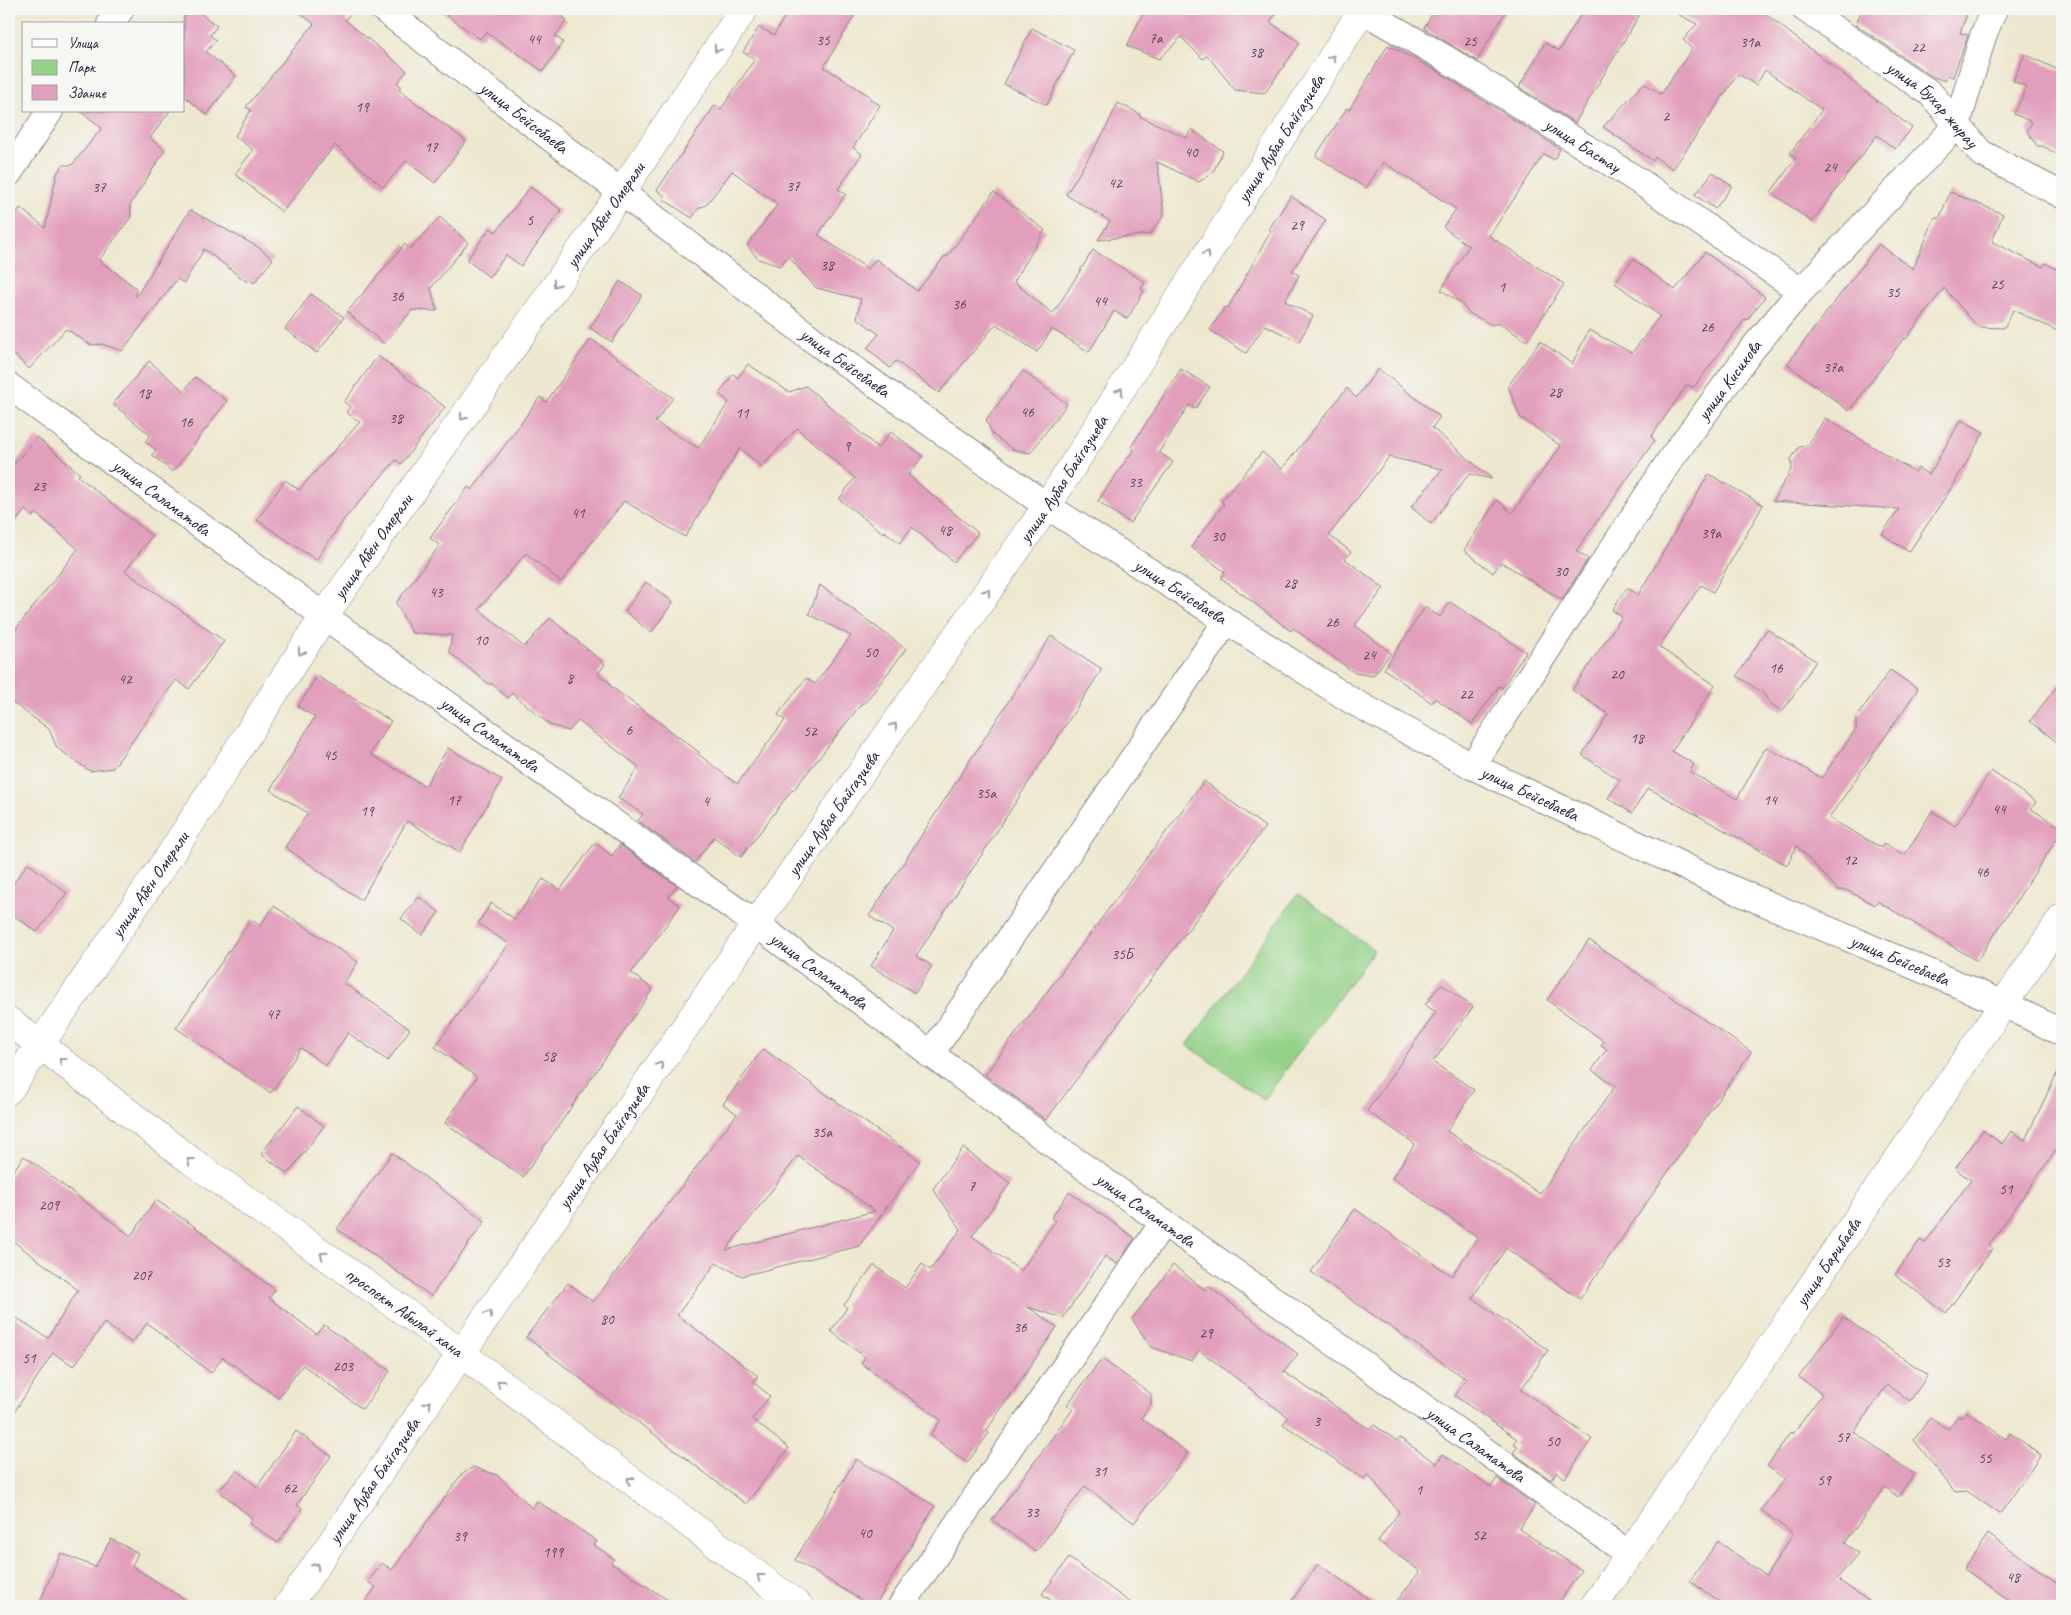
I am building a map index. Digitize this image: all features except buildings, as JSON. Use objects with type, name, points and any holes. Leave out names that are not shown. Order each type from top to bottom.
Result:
[{"type":"main road","name":"улица Абен Омерали","points":[[9,1090],[172,852],[324,616],[622,191],[744,9]]},
{"type":"main road","name":"улица Аубая Байгазиева","points":[[288,1606],[756,924],[1047,506],[1362,9]]},
{"type":"main road","name":"улица Барибаева","points":[[1594,1606],[2062,918]]},
{"type":"main road","name":"проспект Абылай хана","points":[[9,1020],[190,1160],[422,1324],[799,1606]]},
{"type":"street","points":[[111,22],[121,9]]},
{"type":"street","name":"улица Бейсебаева","points":[[382,9],[622,191],[820,345],[1047,506],[1352,702],[1472,766],[1732,889],[2004,1004],[2062,1033]]},
{"type":"street","name":"улица Бастау","points":[[1362,9],[1452,63],[1642,183],[1801,291]]},
{"type":"street","name":"улица Бухар жырау","points":[[1805,9],[1930,93],[1980,153],[2062,195]]},
{"type":"street","name":"улица Кисикова","points":[[1472,766],[1670,460],[1752,348],[1801,291],[1957,125],[1994,9]]},
{"type":"street","points":[[9,173],[49,112]]},
{"type":"street","name":"улица Саламатова","points":[[9,386],[324,616],[756,924],[930,1055],[1163,1223],[1284,1307],[1629,1554]]},
{"type":"street","points":[[930,1055],[1226,622]]},
{"type":"street","points":[[901,1606],[1163,1223]]},
{"type":"green space","points":[[1298,894],[1374,950],[1264,1100],[1187,1045]]}]
